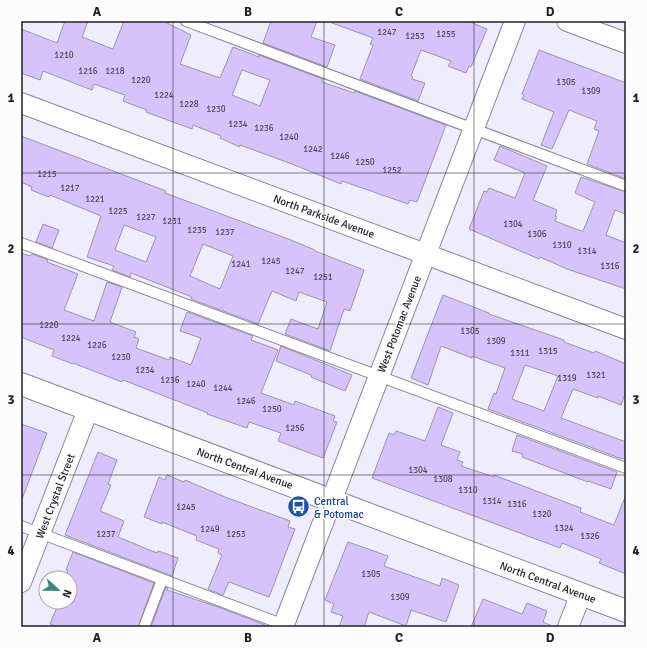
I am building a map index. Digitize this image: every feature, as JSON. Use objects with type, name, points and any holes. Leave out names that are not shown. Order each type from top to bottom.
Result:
[{"type":"street","name":"West Potomac Avenue","points":[[285,626],[331,501],[515,21]]},
{"type":"street","points":[[567,21],[626,43]]},
{"type":"street","name":"North Parkside Avenue","points":[[21,103],[626,329]]},
{"type":"street","name":"North Central Avenue","points":[[21,384],[626,611]]},
{"type":"street","name":"West Crystal Street","points":[[21,582],[88,410]]},
{"type":"street","points":[[568,627],[581,594]]},
{"type":"lane","points":[[186,21],[626,186]]},
{"type":"lane","points":[[21,243],[626,468]]},
{"type":"lane","points":[[21,526],[285,626]]},
{"type":"lane","points":[[144,627],[162,580]]},
{"type":"building","points":[[65,21],[88,21],[82,37],[113,49],[124,21],[163,21],[191,35],[180,64],[220,78],[233,47],[323,79],[322,82],[354,93],[355,91],[446,125],[417,202],[410,200],[408,204],[342,181],[341,184],[240,145],[240,147],[220,138],[221,136],[193,125],[192,129],[146,112],[147,110],[123,101],[125,95],[94,84],[92,90],[43,71],[40,80],[21,73],[21,29],[57,43]],"holes":[[[242,70],[270,80],[260,106],[232,95]]]},
{"type":"building","points":[[271,21],[317,21],[311,37],[335,45],[327,67],[263,43]]},
{"type":"building","points":[[333,21],[468,21],[487,29],[471,67],[469,66],[466,73],[448,66],[451,61],[421,50],[411,76],[413,77],[412,79],[425,83],[418,101],[360,79],[373,45],[370,44],[373,38],[332,23]]},
{"type":"building","points":[[539,50],[626,83],[626,179],[587,164],[599,131],[594,129],[597,121],[569,110],[552,149],[541,145],[554,112],[522,99],[524,95],[522,94]]},
{"type":"building","points":[[21,136],[166,191],[165,193],[291,240],[364,270],[350,311],[344,309],[330,351],[285,334],[291,319],[318,329],[327,302],[299,292],[296,301],[272,291],[258,324],[191,299],[192,297],[131,273],[130,277],[112,270],[114,266],[87,257],[101,216],[50,195],[49,197],[31,190],[32,187],[21,182]],"holes":[[[124,225],[156,237],[146,262],[115,250]],[[203,244],[233,256],[220,289],[190,276]]]},
{"type":"building","points":[[500,146],[547,166],[533,200],[557,210],[555,216],[557,217],[555,221],[581,231],[583,231],[595,202],[575,193],[581,177],[626,192],[626,214],[615,210],[606,235],[626,243],[626,289],[567,269],[540,257],[539,259],[469,229],[484,191],[487,192],[489,188],[515,198],[525,173],[494,160]]},
{"type":"building","points":[[43,224],[59,230],[52,248],[36,242]]},
{"type":"building","points":[[21,253],[30,256],[32,254],[48,260],[47,262],[78,274],[64,310],[94,321],[107,282],[122,287],[110,322],[136,332],[134,337],[139,339],[136,348],[169,360],[170,357],[191,365],[201,338],[180,331],[187,312],[253,336],[251,340],[278,350],[261,393],[294,405],[295,401],[335,416],[333,421],[337,422],[323,458],[278,441],[281,433],[249,422],[247,428],[207,414],[208,413],[123,380],[122,382],[52,356],[54,350],[21,337]]},
{"type":"building","points":[[443,295],[489,314],[564,340],[564,342],[594,353],[595,351],[626,364],[626,391],[621,405],[598,396],[598,398],[573,389],[561,418],[626,442],[626,460],[488,409],[494,393],[496,394],[505,368],[472,356],[472,358],[441,346],[428,385],[411,378]],"holes":[[[525,365],[558,376],[544,411],[512,399]]]},
{"type":"building","points":[[281,346],[352,375],[345,391],[276,361]]},
{"type":"building","points":[[438,407],[453,413],[441,445],[460,452],[457,460],[463,462],[461,466],[494,477],[494,475],[581,508],[580,512],[614,525],[625,497],[626,574],[599,563],[601,559],[562,543],[560,548],[372,478],[389,433],[394,435],[396,431],[425,441]]},
{"type":"building","points":[[21,424],[47,433],[22,499],[21,499]]},
{"type":"building","points":[[517,435],[617,472],[611,489],[522,457],[523,454],[512,451]]},
{"type":"building","points":[[98,452],[117,460],[108,484],[111,485],[100,511],[124,521],[118,537],[157,553],[158,551],[178,558],[172,576],[65,535]]},
{"type":"building","points":[[167,475],[184,482],[185,480],[225,497],[290,521],[288,527],[295,529],[269,597],[229,582],[223,595],[208,589],[222,555],[218,553],[219,549],[196,540],[197,536],[162,522],[162,524],[144,517],[159,477],[165,480]]},
{"type":"building","points":[[348,542],[388,556],[384,566],[440,586],[442,578],[459,585],[446,622],[411,610],[406,626],[369,612],[364,627],[339,627],[343,616],[331,612],[334,604],[325,600]]},
{"type":"building","points":[[73,552],[154,583],[138,627],[58,627],[50,624],[56,610],[78,610],[78,570],[66,570]]},
{"type":"building","points":[[166,587],[168,588],[167,590],[218,607],[265,625],[265,627],[151,627]]},
{"type":"building","points":[[483,599],[522,614],[527,603],[547,611],[543,622],[552,627],[471,627]]},
{"type":"place","name":"Central & Potomac","points":[[298,507]]}]
